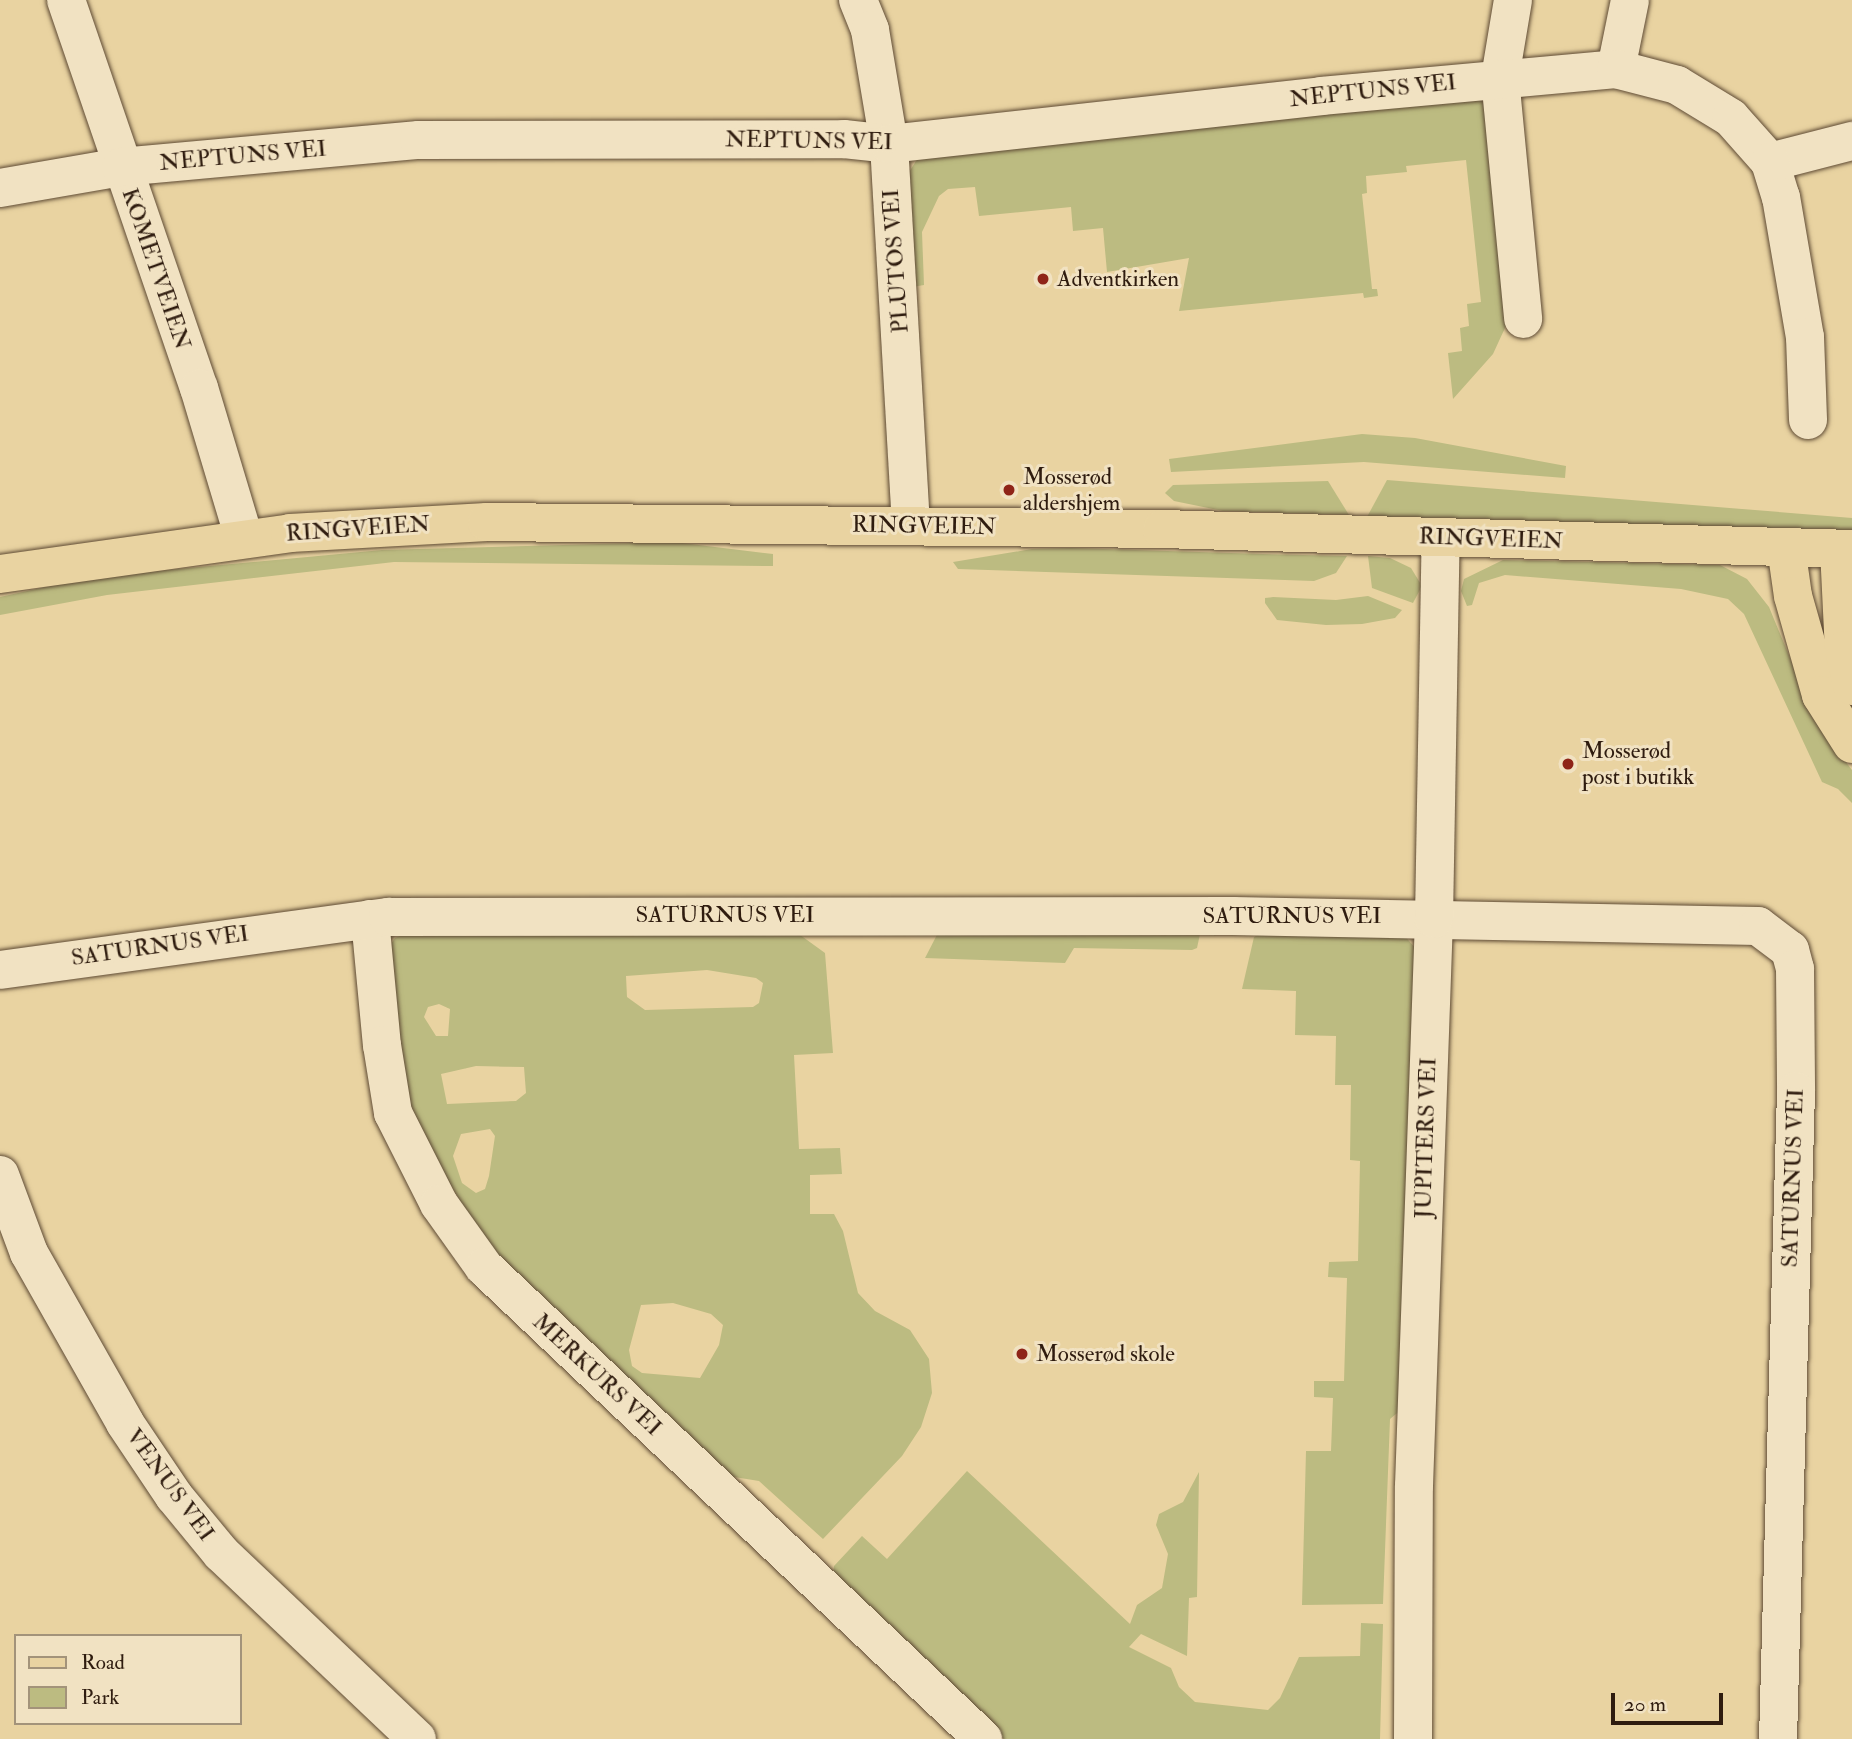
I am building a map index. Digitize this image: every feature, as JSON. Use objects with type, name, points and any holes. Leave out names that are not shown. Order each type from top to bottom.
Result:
[{"type":"main road","name":"RINGVEIEN","points":[[0,574],[244,538],[487,522],[911,525],[1845,549]]},
{"type":"main road","points":[[1786,547],[1793,596],[1821,695],[1852,744]]},
{"type":"main road","points":[[1845,549],[1844,650],[1852,686]]},
{"type":"street","name":"KOMETVEIEN","points":[[66,0],[121,167],[199,388],[244,538]]},
{"type":"street","name":"PLUTOS VEI","points":[[858,0],[870,30],[889,144],[911,525]]},
{"type":"street","points":[[1513,0],[1500,78],[1523,319]]},
{"type":"street","points":[[1616,69],[1630,0]]},
{"type":"street","name":"NEPTUNS VEI","points":[[0,188],[121,167],[419,140],[844,139],[889,144],[1500,78],[1616,69],[1677,85],[1731,118],[1770,162],[1781,197],[1805,337],[1808,420]]},
{"type":"street","points":[[1770,162],[1852,141]]},
{"type":"street","name":"JUPITERS VEI","points":[[1413,1739],[1414,1472],[1434,919],[1453,644],[1441,537]]},
{"type":"street","name":"SATURNUS VEI","points":[[0,970],[370,919],[838,914],[1434,919],[1728,923],[1758,926],[1790,950],[1795,969],[1796,1091],[1778,1739]]},
{"type":"street","name":"MERKURS VEI","points":[[370,919],[382,1045],[393,1113],[439,1205],[484,1268],[983,1739]]},
{"type":"street","name":"VENUS VEI","points":[[0,1175],[29,1253],[125,1423],[174,1496],[221,1553],[417,1739]]},
{"type":"green space","points":[[1479,98],[1487,107],[1510,317],[1493,354],[1453,399],[1448,353],[1462,351],[1460,328],[1469,326],[1467,304],[1481,302],[1466,160],[1406,166],[1407,172],[1366,176],[1367,193],[1362,194],[1372,289],[1377,289],[1378,296],[1364,298],[1363,293],[1179,311],[1189,258],[1107,272],[1103,228],[1073,231],[1071,207],[979,216],[975,187],[948,189],[939,196],[922,232],[924,285],[912,287],[905,179],[919,156]]},
{"type":"green space","points":[[1362,434],[1415,438],[1566,466],[1565,478],[1364,462],[1171,472],[1169,459]]},
{"type":"green space","points":[[1387,480],[1852,518],[1852,531],[1367,517]]},
{"type":"green space","points":[[1328,481],[1349,515],[1223,511],[1174,501],[1165,493],[1173,485]]},
{"type":"green space","points":[[674,542],[773,554],[773,566],[394,562],[107,595],[0,615],[0,597],[91,577],[382,550]]},
{"type":"green space","points":[[1032,549],[1347,556],[1336,573],[1314,581],[958,569],[953,562]]},
{"type":"green space","points":[[1368,556],[1390,558],[1411,568],[1422,586],[1413,603],[1372,588]]},
{"type":"green space","points":[[1503,560],[1720,565],[1747,579],[1769,607],[1818,726],[1852,770],[1852,803],[1838,789],[1822,782],[1744,614],[1728,599],[1681,589],[1505,575],[1479,583],[1472,605],[1467,606],[1461,591],[1464,579]]},
{"type":"green space","points":[[1368,596],[1402,610],[1395,618],[1362,624],[1326,625],[1277,620],[1265,603],[1265,598],[1273,597],[1336,600]]},
{"type":"green space","points":[[941,927],[1200,934],[1197,948],[1192,950],[1074,948],[1065,963],[925,958]]},
{"type":"green space","points":[[410,932],[796,932],[825,953],[833,1053],[794,1055],[799,1149],[840,1148],[842,1174],[810,1175],[810,1214],[834,1214],[843,1231],[858,1293],[875,1311],[910,1330],[929,1359],[932,1393],[921,1427],[902,1456],[823,1539],[759,1481],[722,1475],[492,1258],[408,1109],[389,947],[395,938]],"holes":[[[707,970],[756,978],[763,983],[759,1003],[753,1007],[645,1010],[627,997],[626,976]],[[439,1004],[450,1009],[448,1036],[436,1036],[424,1017],[428,1007]],[[476,1066],[524,1067],[526,1093],[516,1101],[447,1104],[441,1074]],[[490,1129],[495,1136],[485,1189],[476,1193],[462,1183],[453,1156],[461,1134]],[[673,1303],[711,1314],[723,1325],[719,1345],[700,1378],[642,1373],[632,1366],[629,1350],[641,1305]]]},
{"type":"green space","points":[[1263,932],[1402,933],[1417,950],[1402,1409],[1390,1419],[1383,1604],[1302,1605],[1306,1451],[1331,1451],[1333,1398],[1314,1397],[1314,1381],[1344,1381],[1347,1278],[1328,1277],[1329,1262],[1358,1261],[1360,1161],[1350,1160],[1351,1085],[1335,1085],[1336,1036],[1295,1035],[1296,991],[1242,989],[1254,937]]},
{"type":"green space","points":[[967,1471],[1130,1624],[1137,1605],[1162,1588],[1168,1554],[1156,1525],[1159,1514],[1183,1502],[1199,1472],[1197,1597],[1189,1598],[1187,1656],[1141,1634],[1129,1647],[1171,1668],[1179,1687],[1195,1702],[1268,1710],[1280,1698],[1299,1657],[1360,1656],[1361,1623],[1383,1624],[1380,1739],[1004,1739],[833,1574],[834,1566],[862,1536],[887,1559]]},
{"type":"place","name":"Adventkirken","points":[[1043,279]]},
{"type":"place","name":"Mosserød aldershjem","points":[[1009,490]]},
{"type":"place","name":"Mosserød post i butikk","points":[[1568,764]]},
{"type":"place","name":"Mosserød skole","points":[[1022,1354]]}]
